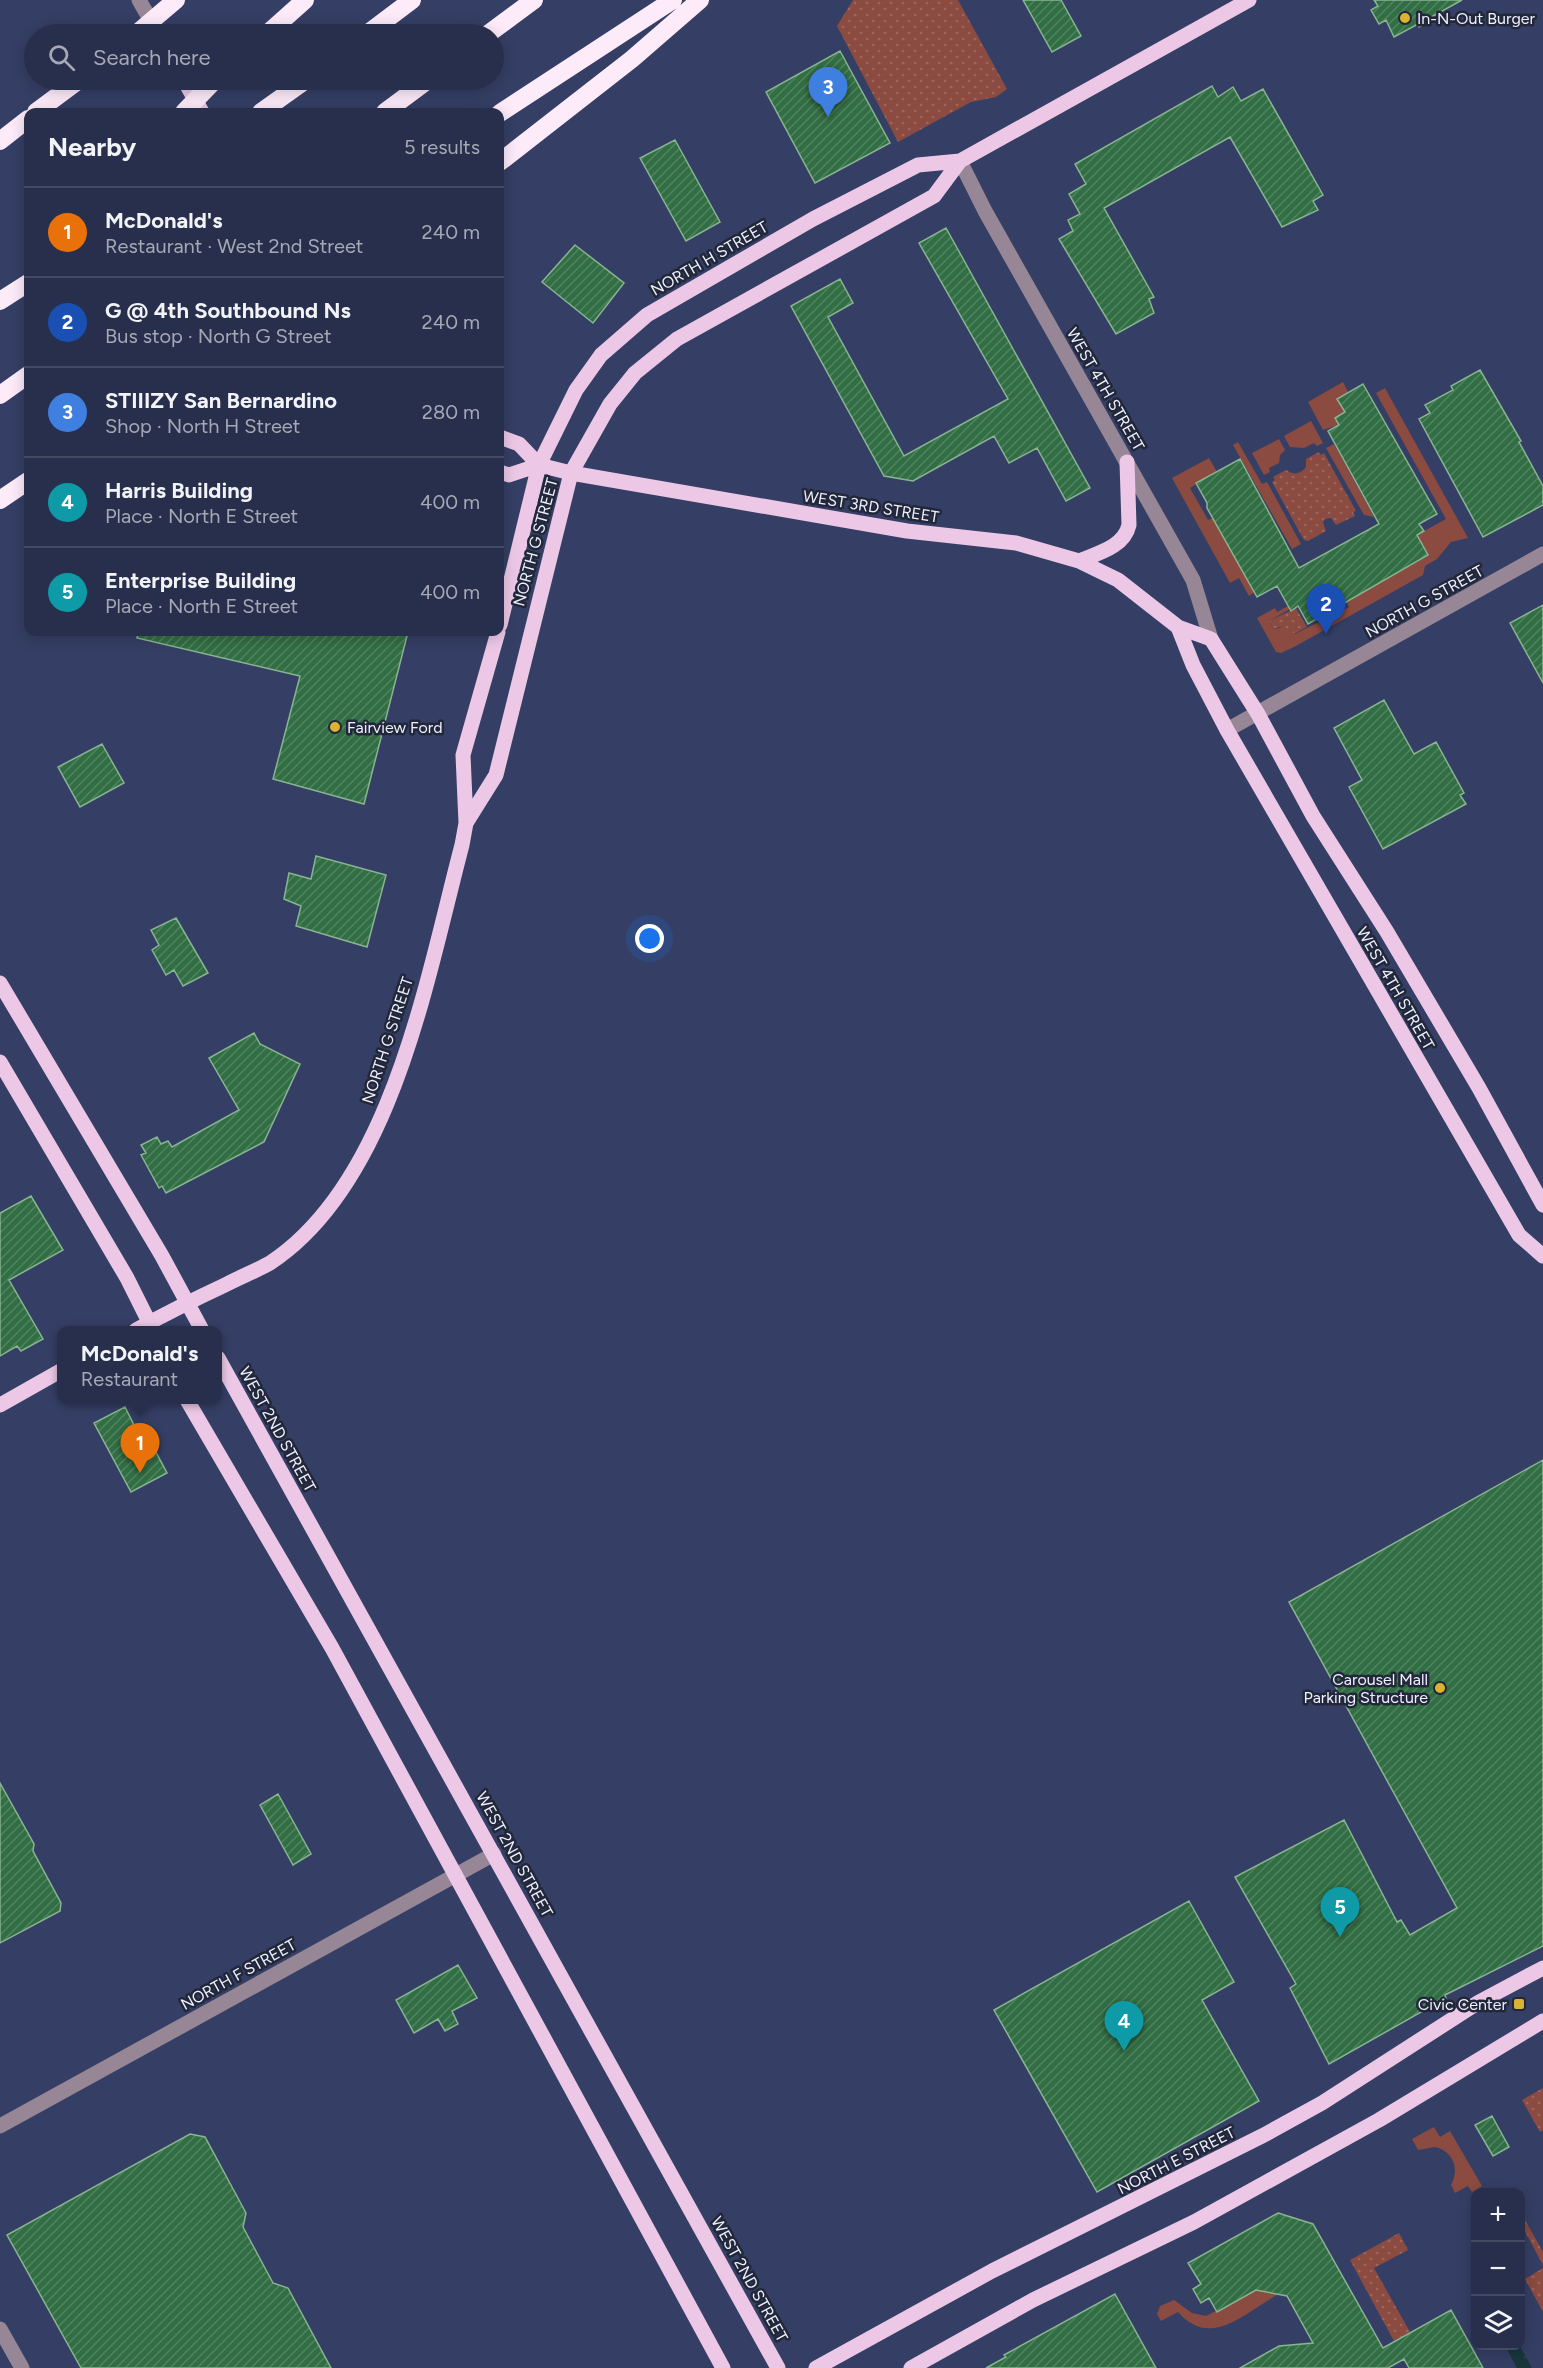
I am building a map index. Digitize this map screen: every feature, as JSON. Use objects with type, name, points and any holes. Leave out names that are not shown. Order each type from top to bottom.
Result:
[{"type":"highway","points":[[158,24],[176,0]]},
{"type":"highway","points":[[278,24],[305,0]]},
{"type":"highway","points":[[380,24],[412,0]]},
{"type":"highway","points":[[502,24],[534,0]]},
{"type":"highway","points":[[504,110],[673,0]]},
{"type":"highway","points":[[504,159],[543,131],[632,59],[700,0]]},
{"type":"highway","points":[[41,108],[66,90]]},
{"type":"highway","points":[[188,108],[205,90]]},
{"type":"highway","points":[[267,108],[292,90]]},
{"type":"highway","points":[[390,108],[414,90]]},
{"type":"highway","points":[[0,141],[24,122]]},
{"type":"highway","points":[[0,301],[24,286]]},
{"type":"highway","points":[[0,395],[24,378]]},
{"type":"highway","points":[[0,500],[24,484]]},
{"type":"main road","name":"NORTH H STREET","points":[[571,473],[610,404],[635,373],[676,339],[934,195],[960,161],[1230,5],[1249,0]]},
{"type":"main road","points":[[190,90],[200,108]]},
{"type":"main road","name":"NORTH H STREET","points":[[539,465],[576,390],[601,355],[647,315],[813,219],[918,165],[960,161]]},
{"type":"main road","points":[[504,438],[519,444],[539,465],[509,475],[504,473]]},
{"type":"main road","points":[[1079,561],[1117,544],[1127,535],[1129,525],[1127,462]]},
{"type":"main road","name":"WEST 3RD STREET","points":[[539,465],[571,473],[907,531],[1016,543],[1079,561],[1118,580],[1178,627],[1211,639]]},
{"type":"main road","name":"NORTH G STREET","points":[[504,609],[539,465]]},
{"type":"main road","name":"NORTH G STREET","points":[[149,1326],[186,1303],[270,1263],[314,1225],[346,1183],[382,1116],[404,1057],[466,824],[496,776],[517,682],[571,473]]},
{"type":"main road","points":[[1178,627],[1193,665],[1227,730]]},
{"type":"main road","name":"NORTH G STREET","points":[[466,824],[463,755],[497,636]]},
{"type":"main road","points":[[1211,639],[1258,714]]},
{"type":"main road","name":"WEST 4TH STREET","points":[[1258,714],[1314,816],[1387,932],[1479,1088],[1543,1205]]},
{"type":"main road","name":"WEST 4TH STREET","points":[[1227,730],[1519,1235],[1543,1256]]},
{"type":"main road","points":[[0,983],[162,1256],[200,1326]]},
{"type":"main road","points":[[0,1062],[127,1278],[145,1326]]},
{"type":"main road","name":"WEST 2ND STREET","points":[[222,1365],[778,2368]]},
{"type":"main road","points":[[0,1405],[57,1373]]},
{"type":"main road","points":[[189,1404],[332,1648],[723,2368]]},
{"type":"main road","name":"NORTH E STREET","points":[[816,2368],[992,2271],[1264,2135],[1322,2103],[1471,2007],[1543,1968]]},
{"type":"main road","points":[[911,2368],[1043,2295],[1194,2222],[1380,2120],[1543,2020]]},
{"type":"street","points":[[139,0],[153,24]]},
{"type":"street","name":"WEST 4TH STREET","points":[[960,161],[985,211],[1193,580],[1211,639]]},
{"type":"street","name":"NORTH G STREET","points":[[1227,730],[1543,554]]},
{"type":"street","name":"NORTH F STREET","points":[[0,2126],[494,1854]]},
{"type":"street","points":[[2,2338],[22,2368]]},
{"type":"shaded area","points":[[853,0],[958,0],[1007,89],[996,97],[971,102],[898,142],[837,26]]},
{"type":"shaded area","points":[[1343,382],[1348,392],[1338,399],[1345,412],[1335,418],[1339,425],[1323,430],[1308,402]]},
{"type":"shaded area","points":[[1385,388],[1468,538],[1451,542],[1437,559],[1425,566],[1423,575],[1294,647],[1281,653],[1276,652],[1257,618],[1275,608],[1277,612],[1288,606],[1290,609],[1269,621],[1273,629],[1285,627],[1295,634],[1349,607],[1346,602],[1428,556],[1417,535],[1446,519],[1376,393]]},
{"type":"shaded area","points":[[1311,421],[1323,443],[1317,446],[1314,443],[1304,448],[1290,447],[1284,436]]},
{"type":"shaded area","points":[[1279,439],[1285,450],[1280,455],[1279,463],[1269,468],[1270,472],[1264,475],[1252,453]]},
{"type":"shaded area","points":[[1238,442],[1262,484],[1267,482],[1301,544],[1292,549],[1233,445]]},
{"type":"shaded area","points":[[1334,444],[1374,517],[1364,515],[1326,448]]},
{"type":"shaded area","points":[[1319,452],[1321,455],[1324,453],[1356,511],[1353,512],[1355,516],[1336,525],[1331,518],[1325,519],[1323,522],[1326,531],[1308,541],[1304,540],[1272,482],[1275,480],[1273,477],[1286,470],[1294,473],[1301,472],[1306,467],[1306,459]]},
{"type":"shaded area","points":[[1209,458],[1217,472],[1190,488],[1208,520],[1213,518],[1255,592],[1249,596],[1239,578],[1230,583],[1172,478]]},
{"type":"shaded area","points":[[1296,608],[1307,627],[1294,634],[1279,627],[1273,629],[1269,621]]},
{"type":"shaded area","points":[[1543,2088],[1543,2130],[1540,2132],[1522,2100]]},
{"type":"shaded area","points":[[1434,2127],[1440,2137],[1450,2131],[1482,2186],[1471,2188],[1471,2190],[1468,2186],[1455,2193],[1451,2185],[1455,2167],[1450,2157],[1446,2152],[1435,2147],[1418,2150],[1412,2139]]},
{"type":"shaded area","points":[[1525,2220],[1543,2252],[1543,2265],[1525,2231]]},
{"type":"shaded area","points":[[1399,2233],[1408,2250],[1374,2268],[1410,2332],[1394,2341],[1350,2260]]},
{"type":"shaded area","points":[[1543,2268],[1543,2312],[1525,2279]]},
{"type":"shaded area","points":[[1260,2288],[1277,2295],[1239,2318],[1214,2328],[1202,2328],[1190,2323],[1178,2312],[1161,2321],[1157,2314],[1160,2306],[1174,2300],[1192,2313],[1206,2316]]},
{"type":"water","points":[[1507,2350],[1522,2350],[1532,2368],[1517,2368]]},
{"type":"building","points":[[1023,0],[1061,0],[1081,36],[1052,52]]},
{"type":"building","name":"In-N-Out Burger","points":[[1374,0],[1462,0],[1433,16],[1434,19],[1419,27],[1418,24],[1394,37],[1386,20],[1379,24],[1371,10],[1378,6]]},
{"type":"building","points":[[840,51],[890,143],[815,183],[766,92]]},
{"type":"building","points":[[1212,86],[1218,97],[1233,87],[1241,101],[1263,89],[1323,195],[1313,201],[1318,210],[1282,227],[1230,137],[1104,208],[1154,297],[1149,299],[1154,313],[1116,334],[1059,239],[1073,231],[1068,220],[1080,214],[1069,194],[1086,184],[1075,164]]},
{"type":"building","points":[[675,140],[720,222],[686,241],[640,158]]},
{"type":"building","points":[[946,228],[1090,488],[1066,501],[1037,448],[1009,463],[994,436],[913,481],[884,476],[791,306],[840,279],[853,303],[828,317],[904,456],[1008,399],[919,243]]},
{"type":"building","points":[[575,245],[624,283],[593,323],[542,282]]},
{"type":"building","points":[[1480,370],[1521,441],[1519,442],[1543,486],[1543,505],[1483,537],[1419,419],[1430,413],[1425,405],[1453,390],[1451,386]]},
{"type":"building","points":[[1363,384],[1437,514],[1419,524],[1424,531],[1417,535],[1428,555],[1308,624],[1298,606],[1291,611],[1277,586],[1257,597],[1207,508],[1207,503],[1196,483],[1240,459],[1299,568],[1379,524],[1328,431],[1339,425],[1335,418],[1345,412],[1337,399]]},
{"type":"building","points":[[1543,605],[1543,683],[1510,623]]},
{"type":"building","name":"Fairview Ford","points":[[137,636],[407,636],[364,804],[273,779],[300,676],[137,638]]},
{"type":"building","points":[[1384,700],[1414,754],[1436,742],[1464,793],[1460,795],[1466,804],[1383,849],[1349,787],[1362,780],[1334,728]]},
{"type":"building","points":[[102,744],[124,783],[80,807],[58,767]]},
{"type":"building","points":[[316,856],[386,875],[367,947],[296,926],[301,906],[284,899],[289,873],[311,879]]},
{"type":"building","points":[[176,918],[208,973],[183,986],[174,970],[166,975],[152,950],[159,945],[151,930]]},
{"type":"building","points":[[254,1033],[260,1044],[300,1064],[264,1142],[166,1193],[162,1186],[159,1188],[141,1155],[146,1153],[141,1145],[157,1137],[161,1144],[168,1141],[172,1147],[239,1110],[209,1058]]},
{"type":"building","points":[[31,1196],[63,1250],[9,1280],[43,1339],[21,1351],[17,1346],[0,1356],[0,1213]]},
{"type":"building","points":[[125,1407],[135,1427],[141,1424],[167,1473],[131,1492],[94,1423]]},
{"type":"building","name":"Carousel Mall Parking Structure","points":[[1543,1460],[1543,1946],[1445,1995],[1446,1998],[1329,2064],[1290,1988],[1296,1984],[1235,1877],[1344,1820],[1397,1922],[1401,1920],[1410,1935],[1457,1908],[1289,1602]]},
{"type":"building","points":[[0,1783],[34,1844],[33,1851],[61,1903],[60,1911],[0,1943]]},
{"type":"building","points":[[278,1794],[311,1854],[293,1865],[260,1805]]},
{"type":"building","points":[[1189,1901],[1234,1982],[1202,2000],[1259,2101],[1097,2192],[994,2010]]},
{"type":"building","points":[[458,1965],[477,1998],[452,2011],[458,2024],[445,2031],[438,2019],[414,2033],[396,2000]]},
{"type":"building","points":[[1492,2116],[1509,2147],[1493,2156],[1475,2125]]},
{"type":"building","points":[[190,2134],[205,2137],[246,2213],[243,2227],[273,2283],[288,2288],[331,2368],[81,2368],[7,2235]]},
{"type":"building","points":[[1278,2213],[1313,2224],[1383,2348],[1451,2310],[1471,2350],[1483,2368],[1409,2368],[1404,2359],[1388,2368],[1240,2368],[1279,2346],[1313,2343],[1287,2296],[1256,2290],[1217,2312],[1209,2298],[1201,2303],[1193,2289],[1201,2284],[1188,2263]]},
{"type":"building","points":[[1115,2294],[1156,2368],[986,2368],[1006,2357],[1004,2355]]},
{"type":"place","name":"In-N-Out Burger","points":[[1405,18]]},
{"type":"place","name":"STIIIZY San Bernardino","points":[[828,117]]},
{"type":"place","name":"G @ 4th Southbound Ns","points":[[1326,634]]},
{"type":"place","name":"Fairview Ford","points":[[335,727]]},
{"type":"place","name":"McDonald's","points":[[140,1473]]},
{"type":"place","name":"Carousel Mall Parking Structure","points":[[1440,1688]]},
{"type":"place","name":"Enterprise Building","points":[[1340,1937]]},
{"type":"place","name":"Civic Center","points":[[1519,2004]]},
{"type":"place","name":"Harris Building","points":[[1124,2051]]}]
